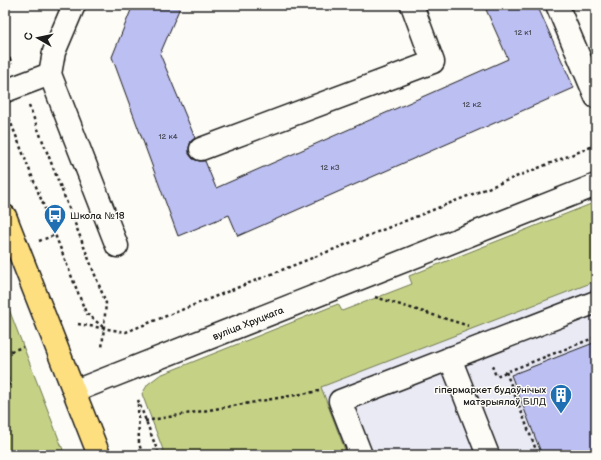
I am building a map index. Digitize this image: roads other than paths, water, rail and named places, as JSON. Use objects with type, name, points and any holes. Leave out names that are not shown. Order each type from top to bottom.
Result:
[{"type":"main road","points":[[5,216],[99,455]]},
{"type":"street","points":[[74,5],[54,52],[50,74],[117,246]]},
{"type":"street","points":[[201,149],[433,62],[412,5]]},
{"type":"street","points":[[557,5],[596,97]]},
{"type":"street","points":[[13,88],[50,74]]},
{"type":"street","name":"вуліца Хруцкага","points":[[75,391],[596,185]]},
{"type":"street","points":[[361,455],[340,401],[596,302]]},
{"type":"street","points":[[450,358],[488,455]]},
{"type":"place","name":"Школа №18","points":[[55,234]]},
{"type":"place","name":"гіпермаркет будаўнічых матэрыялаў БІЛД","points":[[561,414]]}]
